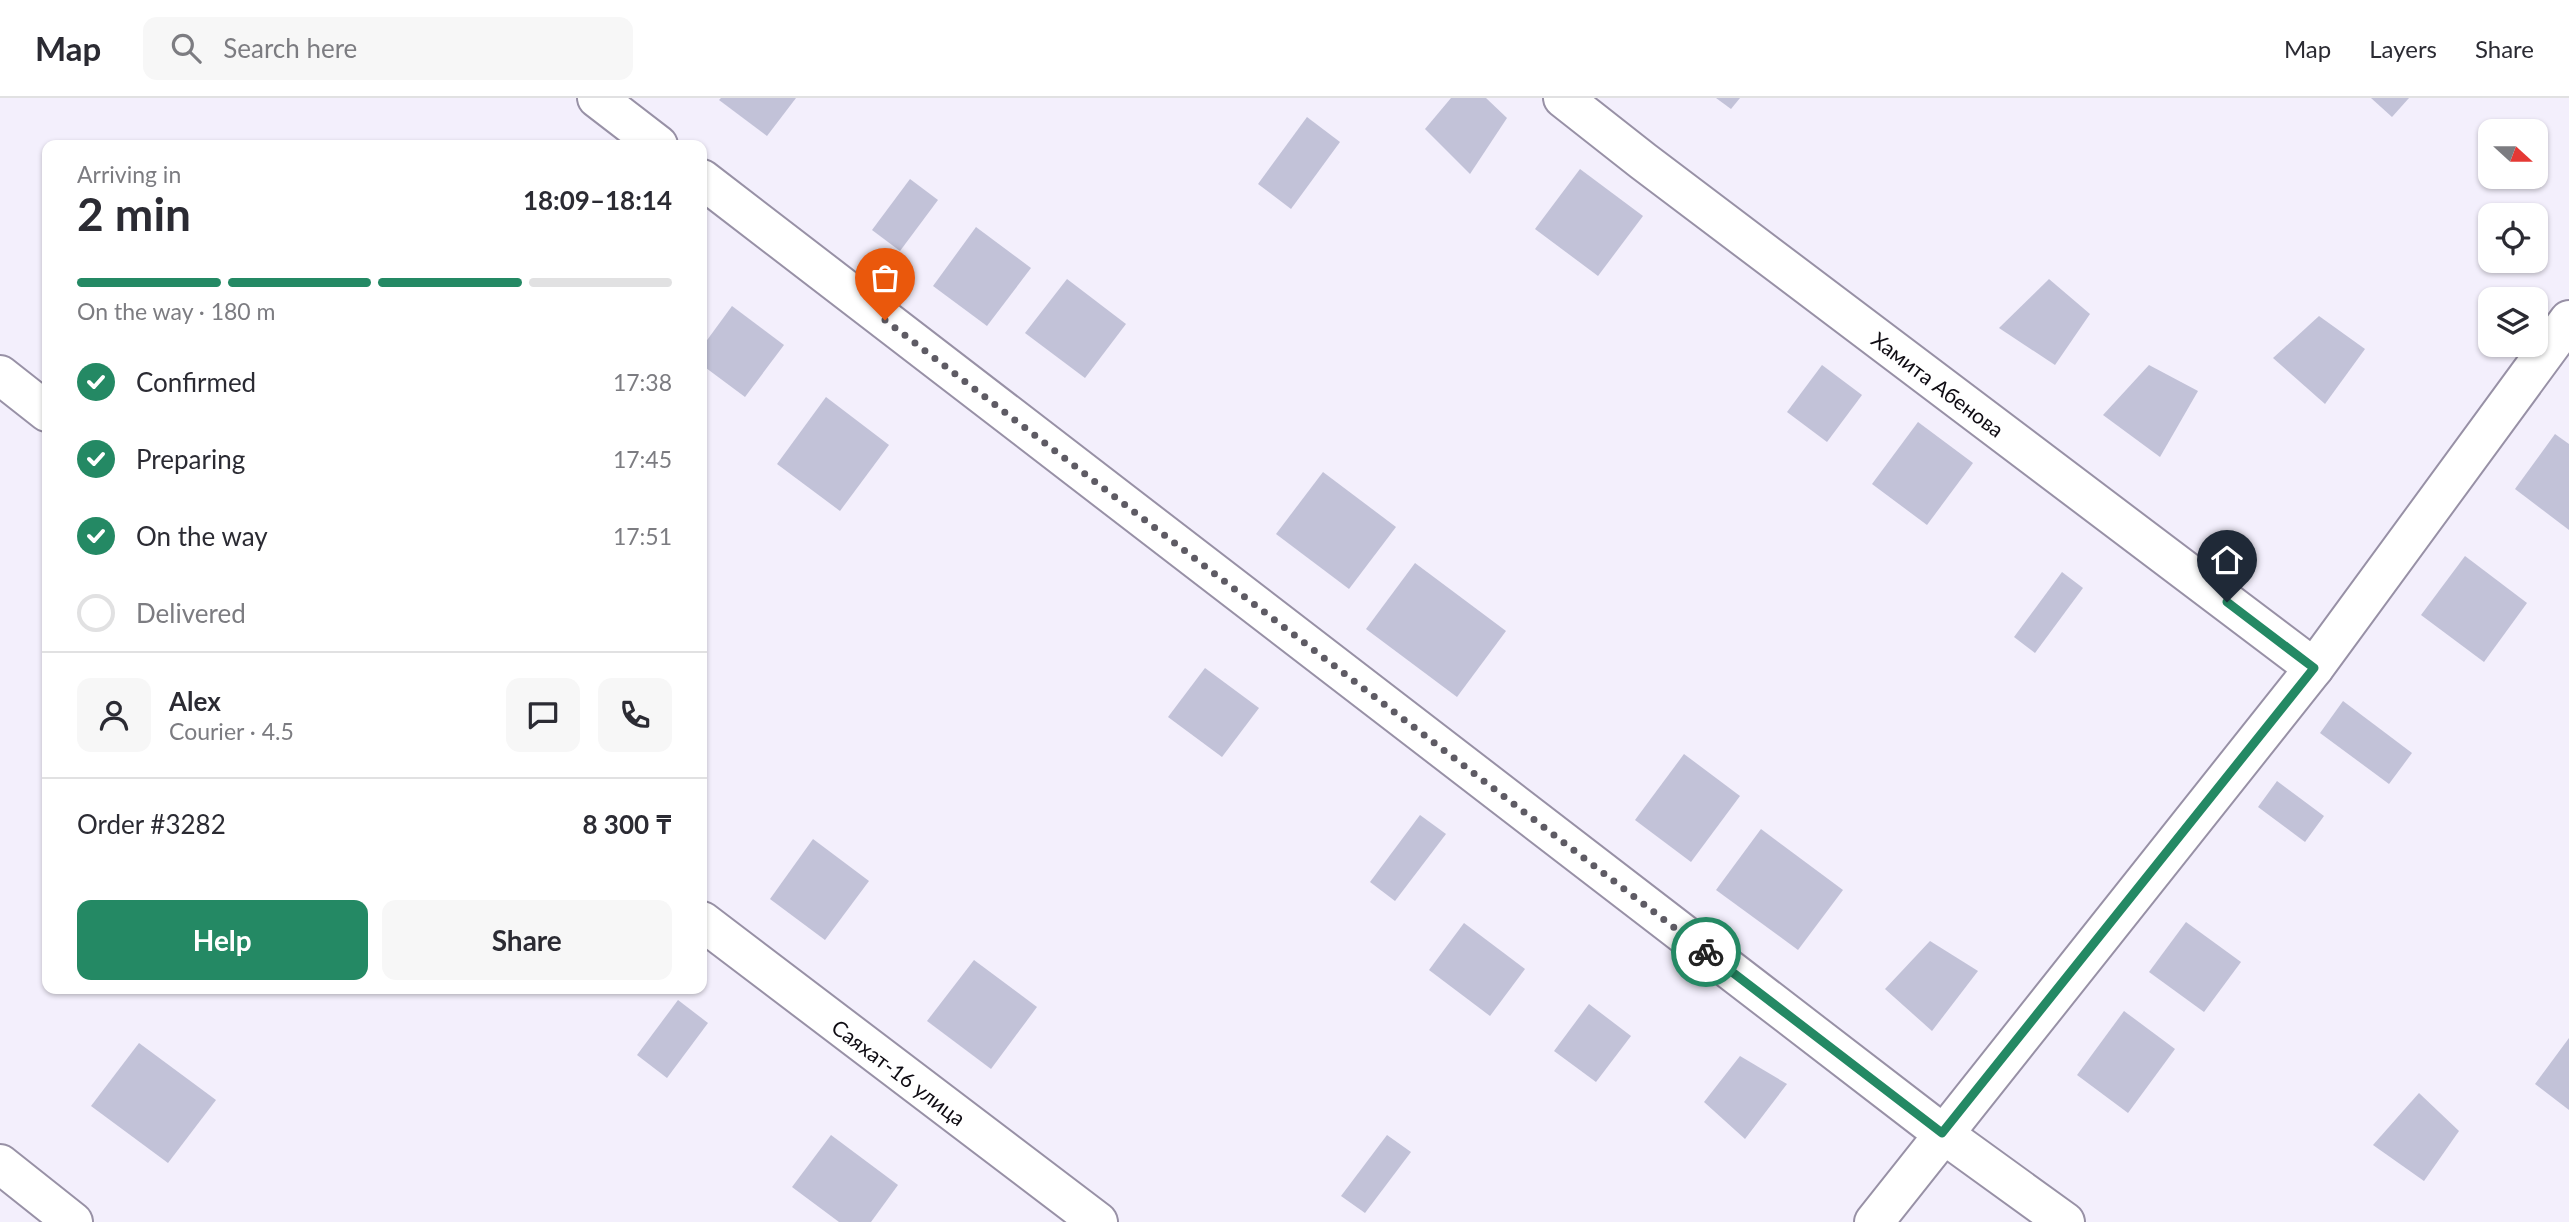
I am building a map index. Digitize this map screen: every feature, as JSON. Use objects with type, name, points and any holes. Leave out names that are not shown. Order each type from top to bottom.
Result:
[{"type":"street","points":[[597,98],[652,140]]},
{"type":"street","name":"Хамита Абенова","points":[[1563,98],[2314,668]]},
{"type":"street","points":[[707,183],[1942,1133],[2065,1222]]},
{"type":"street","points":[[1874,1222],[1942,1133],[2314,668],[2569,320]]},
{"type":"street","points":[[0,375],[42,408]]},
{"type":"street","name":"Саяхат-16 улица","points":[[707,925],[1098,1222]]},
{"type":"street","points":[[0,1164],[73,1222]]},
{"type":"building","points":[[796,98],[767,136],[719,100]]},
{"type":"building","points":[[1451,98],[1486,98],[1507,118],[1470,174],[1425,129]]},
{"type":"building","points":[[1716,98],[1740,98],[1731,109]]},
{"type":"building","points":[[2371,98],[2409,98],[2392,117]]},
{"type":"building","points":[[1307,117],[1340,142],[1291,209],[1258,184]]},
{"type":"building","points":[[1580,169],[1643,216],[1598,276],[1535,229]]},
{"type":"building","points":[[910,179],[938,200],[900,251],[872,230]]},
{"type":"building","points":[[976,227],[1031,268],[987,326],[933,286]]},
{"type":"building","points":[[1067,279],[1126,324],[1085,378],[1025,333]]},
{"type":"building","points":[[2049,279],[2090,314],[2055,365],[1999,328]]},
{"type":"building","points":[[732,306],[784,345],[745,397],[707,369],[707,340]]},
{"type":"building","points":[[2319,316],[2365,349],[2325,404],[2273,358]]},
{"type":"building","points":[[1822,365],[1862,395],[1827,442],[1787,412]]},
{"type":"building","points":[[2149,365],[2198,391],[2160,457],[2103,415]]},
{"type":"building","points":[[826,397],[889,445],[840,511],[777,464]]},
{"type":"building","points":[[1918,422],[1973,463],[1927,525],[1872,484]]},
{"type":"building","points":[[2555,434],[2569,444],[2569,530],[2515,489]]},
{"type":"building","points":[[1323,472],[1396,527],[1349,589],[1276,534]]},
{"type":"building","points":[[2465,556],[2527,603],[2484,662],[2421,615]]},
{"type":"building","points":[[1415,563],[1506,631],[1457,697],[1366,629]]},
{"type":"building","points":[[2062,572],[2083,588],[2035,653],[2014,637]]},
{"type":"building","points":[[1205,668],[1259,708],[1222,757],[1168,717]]},
{"type":"building","points":[[2343,701],[2412,753],[2389,784],[2320,733]]},
{"type":"building","points":[[1684,754],[1740,796],[1691,862],[1635,820]]},
{"type":"building","points":[[2277,781],[2324,816],[2305,842],[2258,807]]},
{"type":"building","points":[[1420,815],[1446,834],[1395,901],[1370,882]]},
{"type":"building","points":[[1761,829],[1843,890],[1798,950],[1716,890]]},
{"type":"building","points":[[813,839],[869,881],[825,940],[770,899]]},
{"type":"building","points":[[2186,922],[2241,962],[2204,1012],[2149,972]]},
{"type":"building","points":[[1464,923],[1525,969],[1490,1016],[1429,970]]},
{"type":"building","points":[[1930,941],[1978,971],[1932,1031],[1885,989]]},
{"type":"building","points":[[974,960],[1037,1007],[991,1069],[927,1021]]},
{"type":"building","points":[[678,1000],[708,1023],[667,1078],[637,1055]]},
{"type":"building","points":[[1589,1004],[1631,1036],[1596,1082],[1554,1051]]},
{"type":"building","points":[[2124,1011],[2175,1049],[2128,1113],[2077,1075]]},
{"type":"building","points":[[2569,1038],[2569,1110],[2535,1084]]},
{"type":"building","points":[[139,1043],[216,1100],[168,1163],[91,1106]]},
{"type":"building","points":[[1740,1056],[1787,1084],[1745,1139],[1704,1102]]},
{"type":"building","points":[[2419,1093],[2459,1131],[2424,1181],[2373,1145]]},
{"type":"building","points":[[831,1135],[898,1185],[871,1222],[839,1222],[792,1187]]},
{"type":"building","points":[[1387,1135],[1411,1152],[1365,1213],[1341,1196]]},
{"type":"way so far","points":[[885,320],[1706,952]]},
{"type":"route","points":[[1706,952],[1942,1133],[2314,668],[2227,602]]}]
